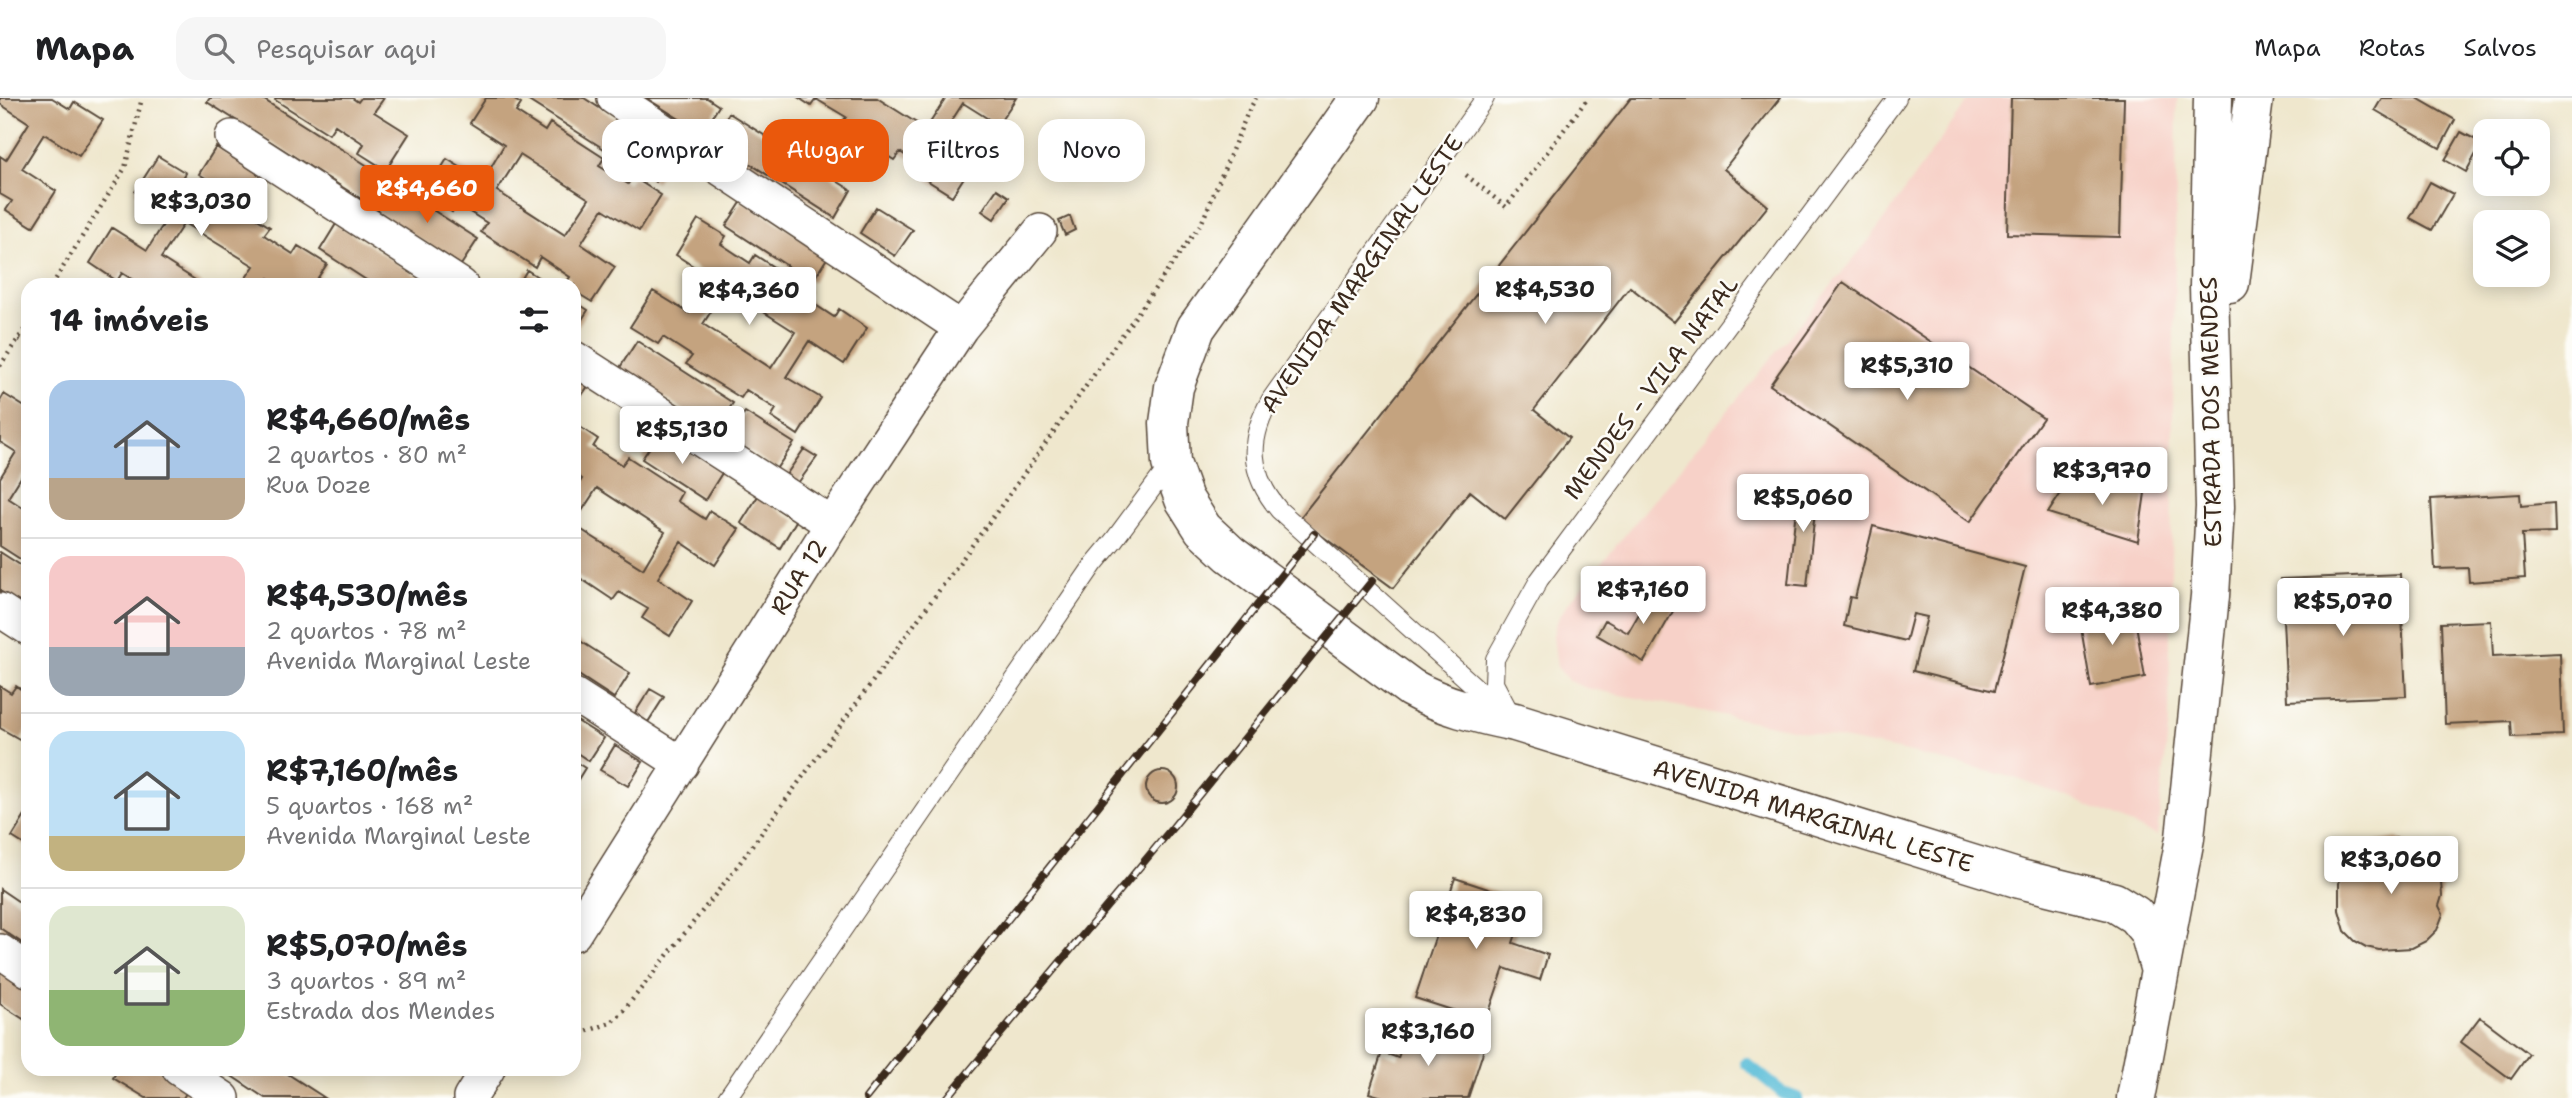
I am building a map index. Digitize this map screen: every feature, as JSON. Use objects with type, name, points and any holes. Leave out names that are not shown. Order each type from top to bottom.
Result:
[{"type":"street","points":[[614,98],[961,328]]},
{"type":"street","name":"AVENIDA MARGINAL LESTE","points":[[1360,98],[1196,328],[1174,387],[1170,423],[1171,463],[1184,499],[1203,529],[1230,554],[1411,688],[1456,709],[1515,722],[2020,879],[2114,902]]},
{"type":"street","name":"ESTRADA DOS MENDES","points":[[2136,1098],[2183,850],[2210,596],[2215,507],[2209,286],[2213,98]]},
{"type":"street","points":[[2214,410],[2254,98]]},
{"type":"street","points":[[232,137],[450,278]]},
{"type":"street","name":"RUA 12","points":[[581,923],[832,524],[961,328],[1040,231]]},
{"type":"street","points":[[581,363],[832,524]]},
{"type":"street","points":[[0,610],[21,624]]},
{"type":"street","points":[[581,699],[682,764]]},
{"type":"street","points":[[2114,902],[2138,899],[2163,884],[2172,874],[2183,850]]},
{"type":"street","points":[[2114,902],[2135,915],[2149,932],[2160,971]]},
{"type":"street","points":[[0,951],[21,965]]},
{"type":"street","points":[[190,1076],[223,1098]]},
{"type":"street","points":[[470,1098],[484,1076]]},
{"type":"lane","name":"AVENIDA MARGINAL LESTE","points":[[1485,98],[1271,399],[1257,426],[1255,460],[1266,495],[1279,510],[1515,722]]},
{"type":"lane","name":"MENDES - VILA NATAL","points":[[1515,722],[1494,683],[1495,659],[1539,580],[1896,98]]},
{"type":"lane","points":[[727,1098],[1094,564],[1171,463]]},
{"type":"path","points":[[56,278],[125,168],[142,98]]},
{"type":"path","points":[[581,1033],[610,1023],[621,1014],[733,872],[1009,495],[1202,222],[1256,98]]},
{"type":"path","points":[[1443,156],[1506,207],[1588,98]]},
{"type":"path","points":[[0,366],[21,335]]},
{"type":"shaded area","points":[[1970,98],[2177,98],[2169,721],[2157,836],[2075,800],[2015,778],[1908,752],[1586,688],[1569,681],[1557,667],[1553,636],[1556,623],[1566,606],[1870,239]]},
{"type":"building","points":[[0,98],[52,98],[70,109],[74,102],[103,120],[79,156],[44,134],[22,169],[56,191],[33,227],[6,210],[12,201],[0,194],[0,156],[6,160],[29,123],[0,104]]},
{"type":"building","points":[[210,98],[261,98],[382,175],[366,202],[207,102]]},
{"type":"building","points":[[352,98],[358,102],[361,98],[384,98],[374,112],[409,134],[386,170],[359,153],[364,144],[335,125],[329,134],[275,100]]},
{"type":"building","points":[[486,98],[511,98],[521,104],[516,112],[545,131],[550,123],[602,157],[599,166],[602,168],[602,182],[641,182],[661,195],[639,231],[603,209],[581,244],[615,267],[592,302],[581,295],[581,278],[569,278],[540,257],[535,267],[481,232],[487,223],[457,204],[452,212],[425,194],[447,159],[483,181],[504,145],[470,123]],"holes":[[[520,155],[589,199],[565,235],[497,191]]]},
{"type":"building","points":[[524,98],[584,98],[616,119],[602,119],[602,148]]},
{"type":"building","points":[[646,98],[707,98],[719,106],[711,119],[680,119]]},
{"type":"building","points":[[799,98],[877,98],[910,119],[903,119],[903,154],[900,152],[894,160],[889,157],[889,119],[845,119],[846,117],[816,99],[811,106]]},
{"type":"building","points":[[946,98],[1016,98],[1002,119],[988,119],[963,103],[953,119],[932,119]]},
{"type":"building","points":[[1631,98],[1780,98],[1724,169],[1768,206],[1674,322],[1630,287],[1534,410],[1569,438],[1505,519],[1470,491],[1393,588],[1299,519]]},
{"type":"building","points":[[2011,98],[2124,98],[2120,237],[2007,234]]},
{"type":"building","points":[[2382,98],[2417,98],[2455,120],[2440,148],[2375,110]]},
{"type":"building","points":[[729,113],[739,119],[725,119]]},
{"type":"building","points":[[748,125],[762,134],[762,171],[748,162]]},
{"type":"building","points":[[2461,132],[2473,138],[2473,159],[2466,172],[2445,160]]},
{"type":"building","points":[[216,147],[265,178],[248,205],[199,174]]},
{"type":"building","points":[[158,156],[186,173],[181,181],[210,199],[215,192],[270,227],[264,235],[293,254],[298,246],[327,264],[318,278],[246,278],[254,266],[184,223],[161,258],[192,278],[130,278],[122,273],[119,278],[112,278],[90,263],[112,228],[147,250],[170,214],[135,192]]},
{"type":"building","points":[[779,182],[838,182],[851,190],[835,218]]},
{"type":"building","points":[[930,182],[961,182],[952,196]]},
{"type":"building","points":[[2430,182],[2453,194],[2432,230],[2410,218]]},
{"type":"building","points":[[394,185],[478,239],[461,265],[377,212]]},
{"type":"building","points":[[997,189],[1009,197],[994,219],[982,211]]},
{"type":"building","points":[[742,201],[829,255],[812,282],[726,226]]},
{"type":"building","points":[[876,207],[913,230],[895,256],[860,233]]},
{"type":"building","points":[[1070,216],[1075,230],[1065,235],[1059,221]]},
{"type":"building","points":[[698,219],[726,236],[721,244],[750,263],[755,255],[810,291],[805,298],[834,317],[839,309],[867,328],[844,364],[809,341],[786,377],[821,398],[798,435],[771,417],[776,409],[746,390],[741,398],[686,364],[692,356],[663,337],[658,344],[630,327],[653,291],[689,313],[710,277],[676,255]],"holes":[[[726,288],[795,332],[771,368],[703,324]]]},
{"type":"building","points":[[336,224],[420,278],[363,278],[320,250]]},
{"type":"building","points":[[527,270],[539,278],[522,278]]},
{"type":"building","points":[[1843,282],[2043,418],[1970,522],[1770,385]]},
{"type":"building","points":[[581,306],[588,310],[581,321]]},
{"type":"building","points":[[637,341],[733,403],[715,430],[619,369]]},
{"type":"building","points":[[581,382],[588,386],[581,396]]},
{"type":"building","points":[[4,394],[21,405],[21,477],[8,498],[21,506],[21,560],[0,546],[0,478],[16,452],[0,442],[0,401]]},
{"type":"building","points":[[745,412],[794,443],[776,469],[728,437]]},
{"type":"building","points":[[581,428],[598,439],[593,447],[622,465],[628,457],[682,492],[677,501],[705,519],[710,511],[739,529],[715,565],[681,542],[658,578],[692,601],[670,636],[642,618],[648,609],[619,592],[613,600],[581,579],[581,529],[643,569],[665,532],[597,488],[581,512]]},
{"type":"building","points":[[660,432],[722,473],[705,500],[642,459]]},
{"type":"building","points":[[804,449],[817,457],[798,483],[786,475]]},
{"type":"building","points":[[2098,480],[2145,493],[2138,541],[2048,513],[2069,481]]},
{"type":"building","points":[[1799,481],[1818,483],[1807,586],[1788,584]]},
{"type":"building","points":[[2520,494],[2521,506],[2554,503],[2555,533],[2522,534],[2525,578],[2469,582],[2468,568],[2435,569],[2431,499]]},
{"type":"building","points":[[758,496],[796,521],[780,548],[741,523]]},
{"type":"building","points":[[1873,526],[2025,567],[1994,691],[1913,671],[1927,617],[1913,614],[1906,641],[1844,626],[1850,597],[1855,598]]},
{"type":"building","points":[[0,552],[21,566],[21,604],[0,591]]},
{"type":"building","points":[[2400,574],[2406,696],[2287,701],[2281,579]]},
{"type":"building","points":[[1655,586],[1680,599],[1644,662],[1597,635],[1605,620],[1628,633]]},
{"type":"building","points":[[2133,607],[2145,677],[2091,687],[2079,616]]},
{"type":"building","points":[[2491,621],[2493,656],[2560,653],[2563,735],[2512,737],[2511,721],[2445,724],[2441,623]]},
{"type":"building","points":[[581,642],[630,673],[614,698],[581,677]]},
{"type":"building","points":[[0,686],[11,693],[16,686],[21,689],[21,740],[0,728]]},
{"type":"building","points":[[650,689],[664,697],[648,722],[635,713]]},
{"type":"building","points":[[581,723],[604,738],[589,761],[581,756]]},
{"type":"building","points":[[615,745],[643,762],[628,786],[600,770]]},
{"type":"building","points":[[1162,771],[1173,776],[1178,787],[1173,798],[1162,803],[1151,798],[1146,787],[1151,776]]},
{"type":"building","points":[[21,822],[21,843],[12,837]]},
{"type":"building","points":[[2397,838],[2425,852],[2435,867],[2441,882],[2442,896],[2439,906],[2443,914],[2437,930],[2426,941],[2412,948],[2379,950],[2355,941],[2345,931],[2339,910],[2339,883],[2344,869],[2364,848],[2375,842]]},
{"type":"building","points":[[1455,878],[1527,902],[1513,943],[1548,955],[1540,980],[1504,968],[1486,1021],[1415,998]]},
{"type":"building","points":[[0,889],[21,903],[21,942],[0,928]]},
{"type":"building","points":[[0,967],[21,980],[21,1018],[0,1004]]},
{"type":"building","points":[[2480,1017],[2529,1054],[2511,1079],[2461,1042]]},
{"type":"building","points":[[1409,1024],[1484,1049],[1468,1098],[1386,1098],[1369,1093],[1382,1052],[1398,1058]]},
{"type":"building","points":[[169,1076],[189,1088],[183,1098],[146,1098],[113,1078]]},
{"type":"building","points":[[232,1076],[291,1076],[325,1098],[265,1098]]},
{"type":"waterway","points":[[1746,1063],[1783,1093],[1797,1098]]},
{"type":"railway","points":[[866,1098],[1314,534]]},
{"type":"railway","points":[[947,1098],[1173,827],[1372,581]]}]
